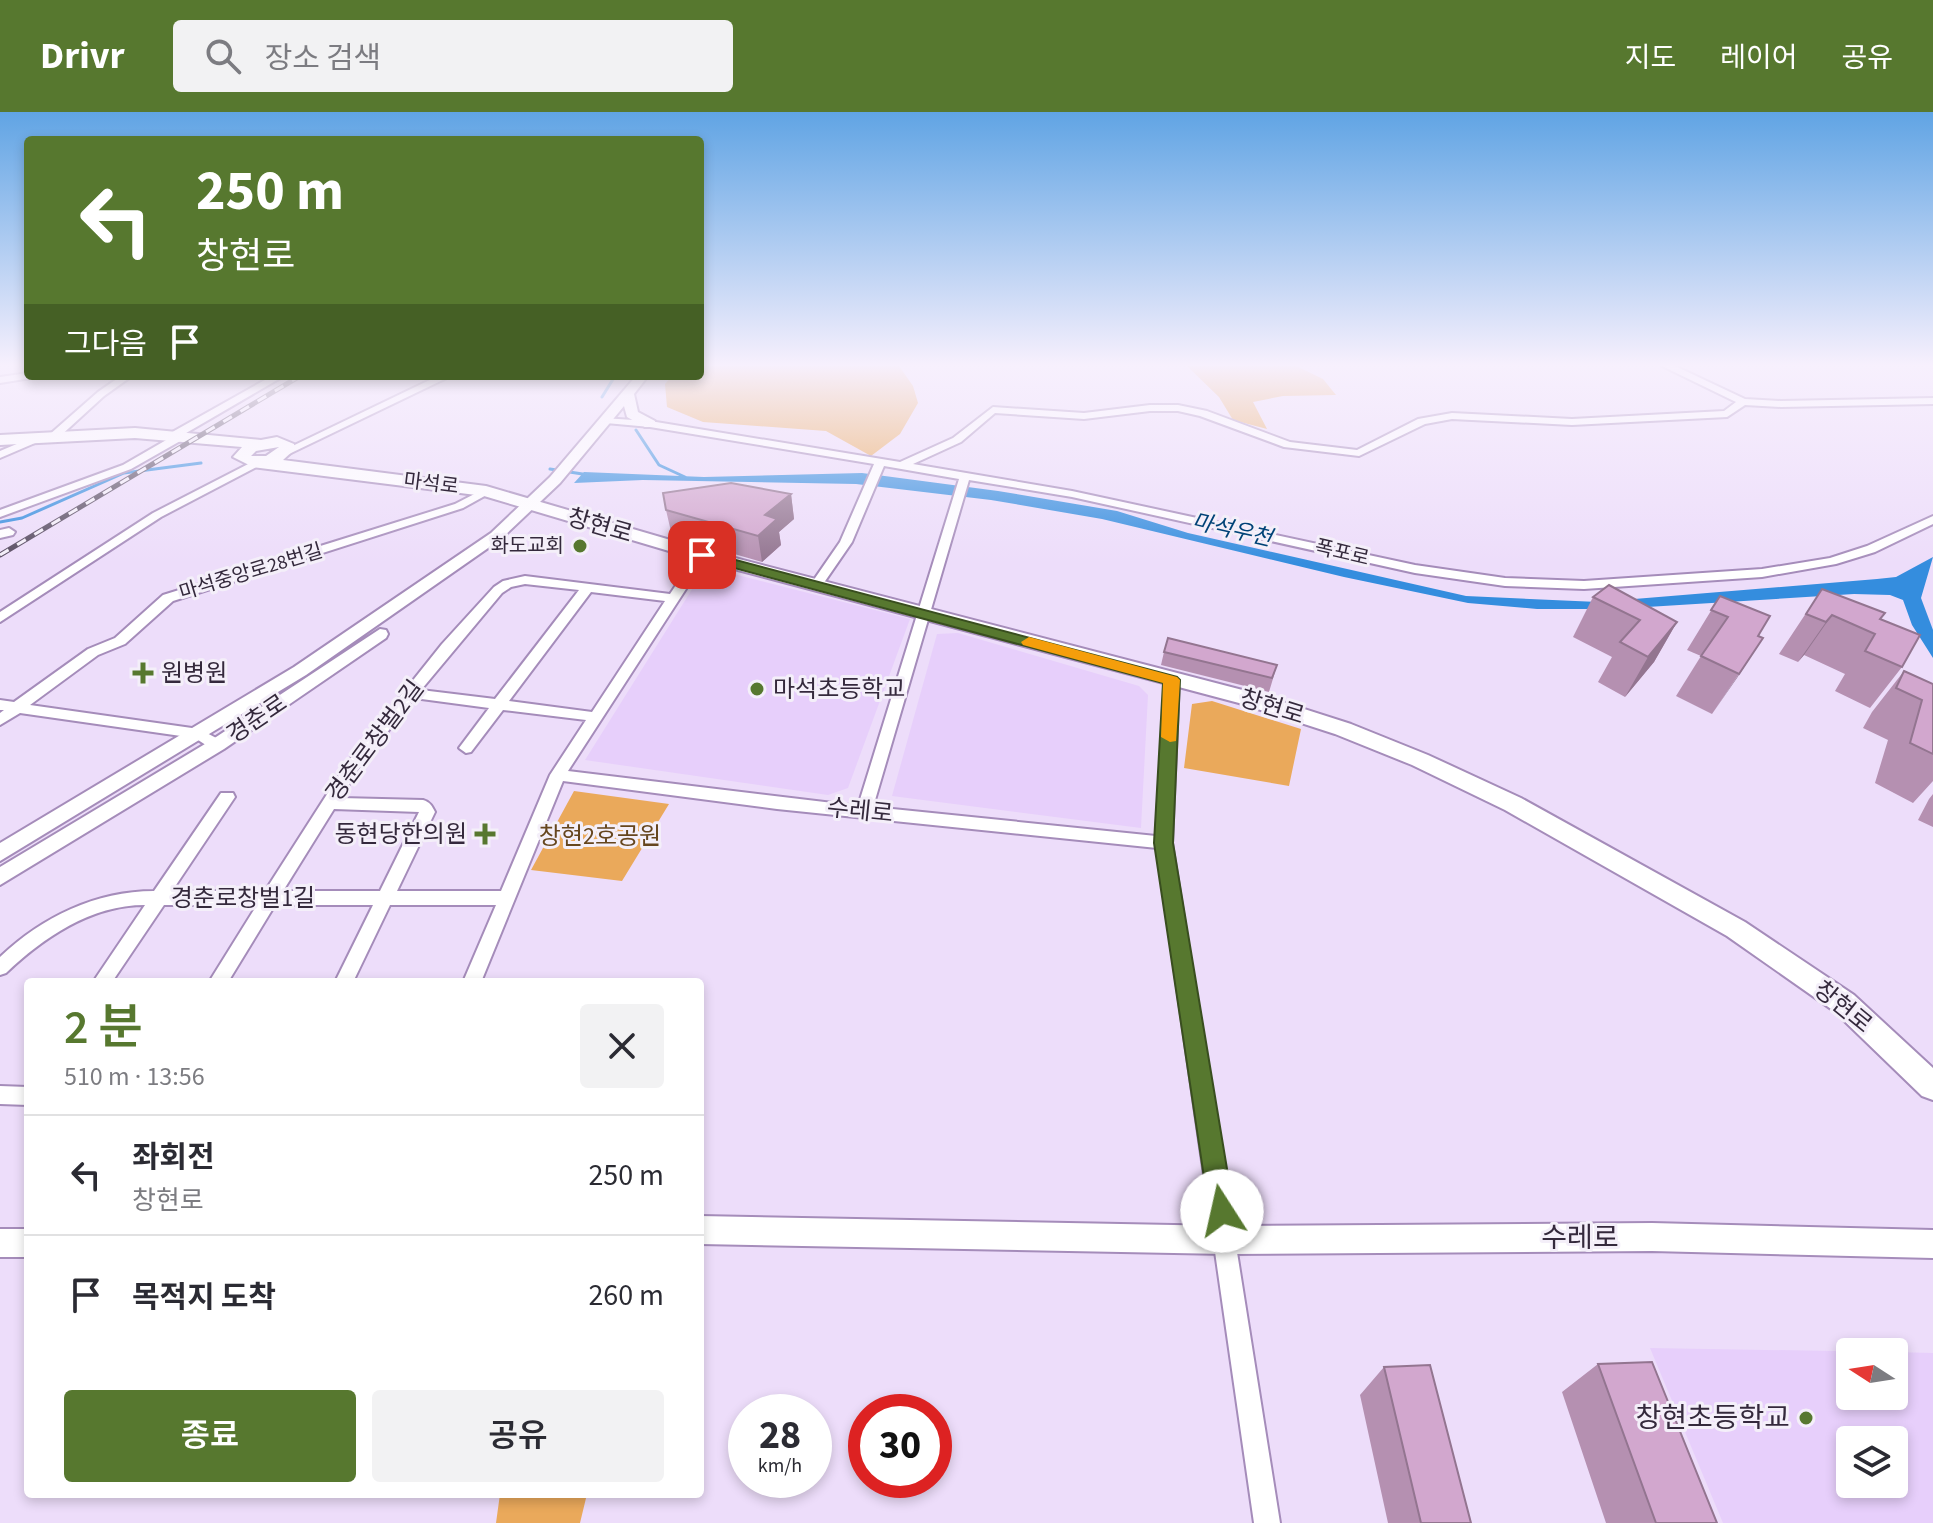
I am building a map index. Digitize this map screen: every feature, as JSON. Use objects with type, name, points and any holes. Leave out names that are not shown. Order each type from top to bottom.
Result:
[{"type":"main road","points":[[0,440],[135,433],[257,444]]},
{"type":"main road","points":[[218,442],[262,459]]},
{"type":"main road","points":[[257,444],[262,459]]},
{"type":"main road","points":[[257,444],[262,459]]},
{"type":"main road","name":"마석로","points":[[262,459],[486,491],[532,504]]},
{"type":"main road","name":"창현로","points":[[532,504],[702,555],[1246,698],[1343,729],[1420,760],[1513,804],[1736,929],[1844,1003],[1933,1087]]},
{"type":"street","points":[[0,455],[45,438],[53,432]]},
{"type":"street","points":[[0,514],[127,467],[185,432]]},
{"type":"street","points":[[0,618],[157,515],[262,459],[330,432]]},
{"type":"street","name":"경춘로","points":[[0,853],[300,671],[496,536],[532,504],[596,432]]},
{"type":"street","name":"폭포로","points":[[693,432],[878,466],[903,465],[963,479],[1135,506],[1415,569],[1505,582],[1584,585],[1762,573],[1871,549],[1933,520]]},
{"type":"street","points":[[903,465],[957,440],[967,432]]},
{"type":"street","points":[[1253,432],[1288,445],[1359,453],[1401,432]]},
{"type":"street","points":[[817,584],[846,542],[878,466]]},
{"type":"street","points":[[864,811],[963,479]]},
{"type":"street","name":"마석중앙로28번길","points":[[0,720],[93,652],[120,641],[168,598],[445,511],[486,491]]},
{"type":"street","name":"경춘로","points":[[0,877],[217,745],[321,677],[476,562],[496,536]]},
{"type":"street","points":[[474,978],[558,775],[702,555]]},
{"type":"street","name":"경춘로창벌2길","points":[[220,978],[328,803],[410,693],[482,605],[507,584],[525,580],[673,598]]},
{"type":"street","points":[[466,748],[588,587]]},
{"type":"street","points":[[1172,680],[1164,843],[1267,1523]]},
{"type":"street","points":[[410,693],[596,717]]},
{"type":"street","points":[[0,705],[199,734],[217,745]]},
{"type":"street","name":"수레로","points":[[558,775],[777,803],[1164,843]]},
{"type":"street","points":[[105,978],[227,797]]},
{"type":"street","points":[[328,803],[413,805],[423,806],[427,812],[346,978]]},
{"type":"street","name":"경춘로창벌1길","points":[[0,968],[35,938],[74,914],[125,898],[506,898]]},
{"type":"street","points":[[0,1095],[24,1095]]},
{"type":"street","name":"수레로","points":[[704,1230],[1226,1240],[1652,1237],[1933,1244]]},
{"type":"street","points":[[0,1243],[24,1243]]},
{"type":"shaded area","name":"마석초등학교","points":[[706,567],[910,619],[848,788],[828,795],[585,760]]},
{"type":"shaded area","points":[[958,633],[1139,686],[1148,695],[1141,828],[892,796],[937,634]]},
{"type":"shaded area","name":"창현초등학교","points":[[1650,1348],[1836,1351],[1836,1410],[1908,1410],[1908,1352],[1933,1353],[1933,1523],[1723,1523]]},
{"type":"green space","points":[[828,432],[901,432],[871,456]]},
{"type":"green space","points":[[1212,701],[1301,729],[1289,786],[1184,768],[1192,704]]},
{"type":"green space","name":"창현2호공원","points":[[574,791],[669,804],[622,881],[531,870]]},
{"type":"green space","points":[[499,1498],[586,1498],[580,1523],[496,1523]]},
{"type":"water","points":[[584,472],[704,477],[862,473],[998,491],[1117,511],[1188,533],[1466,596],[1598,602],[1877,579],[1896,577],[1933,557],[1921,598],[1933,630],[1933,658],[1912,625],[1903,600],[1890,595],[1854,594],[1615,609],[1537,609],[1468,603],[1102,519],[991,500],[856,484],[643,480],[574,483]]},
{"type":"building","points":[[731,483],[791,494],[765,515],[777,519],[758,536],[666,510],[663,493]]},
{"type":"building","points":[[1609,585],[1677,622],[1648,657],[1620,642],[1640,620],[1593,597]]},
{"type":"building","points":[[1822,589],[1885,613],[1880,619],[1920,635],[1902,667],[1865,651],[1875,634],[1832,615],[1826,622],[1806,614]]},
{"type":"building","points":[[1720,596],[1770,616],[1758,636],[1763,638],[1739,674],[1701,656],[1728,617],[1711,610]]},
{"type":"building","points":[[1168,638],[1277,665],[1272,678],[1164,652]]},
{"type":"building","points":[[1904,671],[1933,684],[1933,754],[1910,743],[1922,700],[1896,688]]},
{"type":"building","points":[[1652,1362],[1717,1523],[1656,1523],[1598,1364]]},
{"type":"building","points":[[1430,1365],[1471,1523],[1421,1523],[1384,1367]]},
{"type":"waterway","points":[[637,432],[659,465],[685,477]]},
{"type":"waterway","name":"마석우천","points":[[0,522],[22,518],[124,473],[201,463]]},
{"type":"waterway","name":"마석우천","points":[[550,469],[589,475]]},
{"type":"railway","points":[[0,555],[206,432]]},
{"type":"slow traffic","points":[[1029,642],[1172,680],[1170,737]]},
{"type":"place","name":"화도교회","points":[[580,546]]},
{"type":"place","name":"원병원","points":[[143,673]]},
{"type":"place","name":"마석초등학교","points":[[757,689]]},
{"type":"place","name":"동현당한의원","points":[[485,834]]},
{"type":"place","name":"창현초등학교","points":[[1806,1418]]},
{"type":"route","points":[[702,555],[1172,680],[1164,843],[1179,955],[1222,1211]]}]
